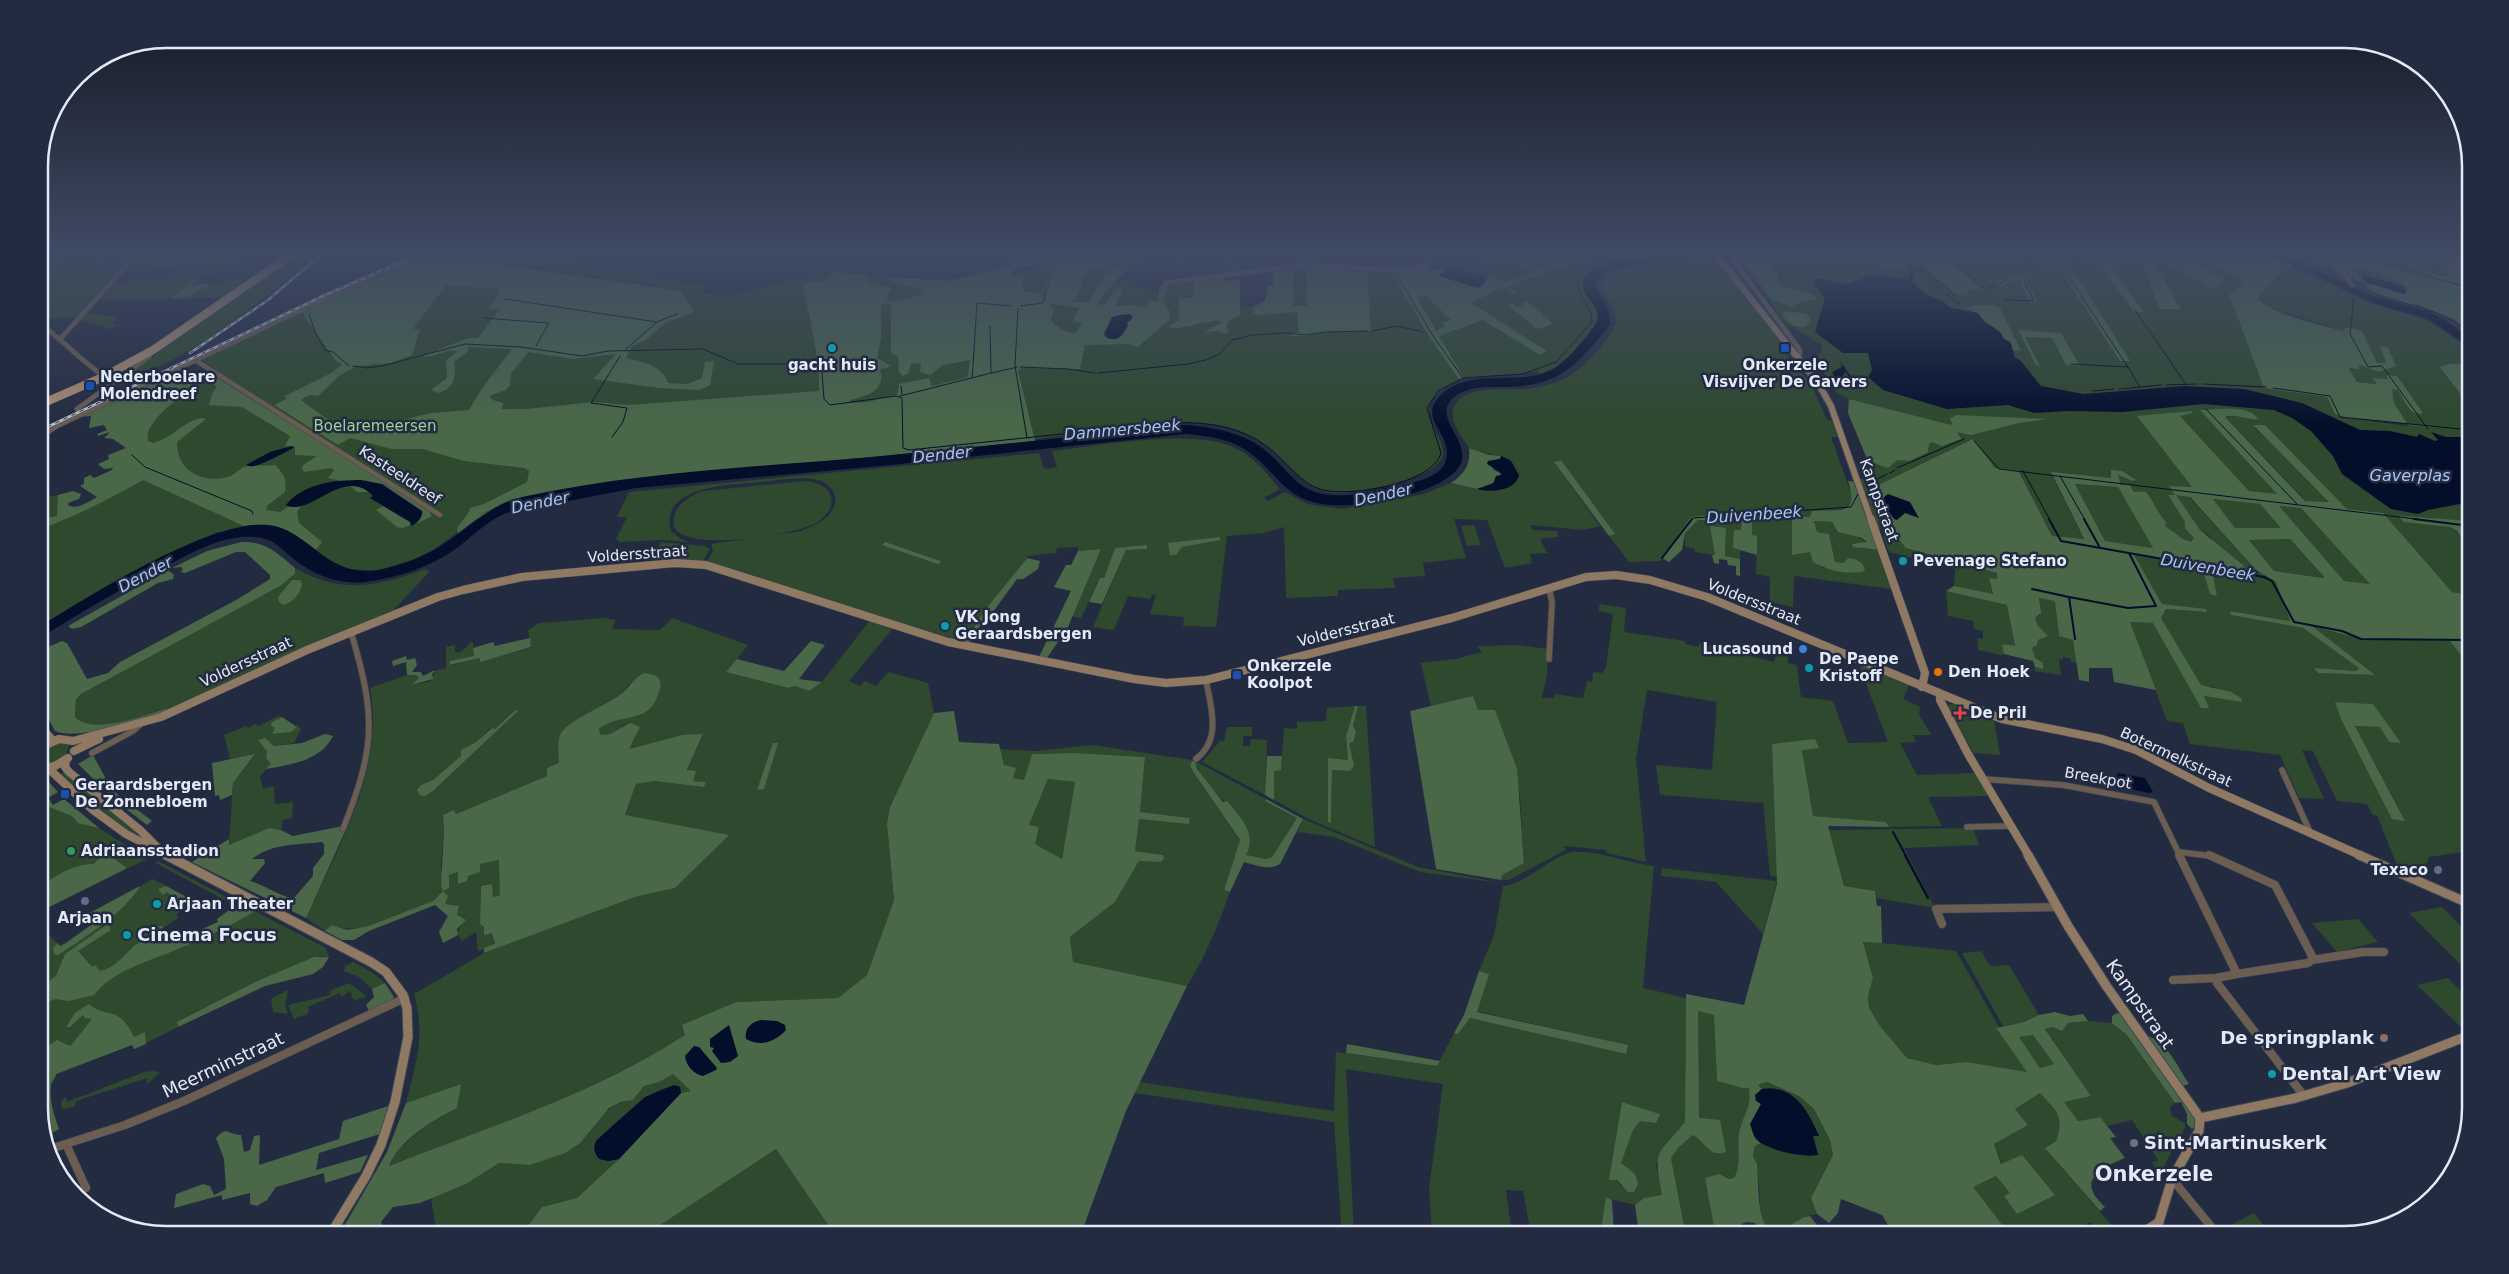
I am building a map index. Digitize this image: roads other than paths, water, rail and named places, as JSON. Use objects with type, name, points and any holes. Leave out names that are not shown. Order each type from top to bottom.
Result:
[{"type":"main road","points":[[48,401],[103,377],[154,350],[211,310]]},
{"type":"street","points":[[61,338],[87,310]]},
{"type":"street","points":[[48,432],[300,310]]},
{"type":"street","name":"Kampstraat","points":[[1761,310],[1822,389],[1834,413],[1925,673],[1922,687]]},
{"type":"street","name":"Kampstraat","points":[[1771,310],[1800,350],[1799,358]]},
{"type":"street","points":[[48,330],[61,338],[103,377],[113,382]]},
{"type":"street","points":[[77,408],[149,357],[154,350]]},
{"type":"street","name":"Kasteeldreef","points":[[195,360],[440,515]]},
{"type":"street","name":"Voldersstraat","points":[[92,753],[142,724],[351,632],[438,597],[502,580],[692,563],[717,567],[948,642],[1152,682],[1182,683],[1206,680],[1452,618],[1549,588],[1600,575],[1619,576],[1676,586],[1707,597],[1940,695]]},
{"type":"street","points":[[1549,588],[1552,602],[1549,660]]},
{"type":"street","points":[[343,829],[369,748],[370,708],[364,673],[351,632]]},
{"type":"street","points":[[1196,759],[1209,748],[1213,737],[1206,680]]},
{"type":"street","name":"Kampstraat","points":[[1940,695],[1957,734],[2057,907],[2107,987],[2200,1118]]},
{"type":"street","name":"Botermelkstraat","points":[[1940,695],[2002,719],[2102,739],[2136,750],[2209,788],[2462,900]]},
{"type":"street","name":"Voldersstraat","points":[[53,740],[66,739],[73,741],[142,724]]},
{"type":"street","name":"Voldersstraat","points":[[74,751],[131,727]]},
{"type":"street","points":[[48,735],[53,740],[48,743]]},
{"type":"street","points":[[48,767],[66,760],[74,751],[73,741]]},
{"type":"street","points":[[66,760],[66,767],[69,772],[140,830],[163,854]]},
{"type":"street","points":[[2282,770],[2310,832]]},
{"type":"street","points":[[48,772],[93,810],[130,836],[380,967],[396,982],[405,998],[409,1014],[409,1033],[394,1108],[377,1154],[335,1226]]},
{"type":"street","name":"Breekpot","points":[[1982,779],[2063,784],[2154,802],[2238,974]]},
{"type":"street","points":[[1967,827],[2010,826]]},
{"type":"street","points":[[130,836],[138,836],[140,830]]},
{"type":"street","points":[[2179,852],[2207,854],[2275,885],[2312,956],[2312,960]]},
{"type":"street","points":[[1942,924],[1936,909],[2057,907]]},
{"type":"street","points":[[2173,980],[2216,978],[2363,952],[2384,952]]},
{"type":"street","points":[[2216,978],[2304,1096]]},
{"type":"street","name":"Meerminstraat","points":[[55,1148],[125,1125],[184,1101],[405,998]]},
{"type":"street","points":[[2153,1226],[2159,1222],[2172,1180],[2199,1131],[2200,1118],[2304,1096],[2347,1083],[2462,1038]]},
{"type":"street","points":[[66,1144],[86,1188]]},
{"type":"street","points":[[2172,1180],[2210,1226]]},
{"type":"water","name":"Dender","points":[[1597,310],[1609,310],[1610,325],[1588,351],[1566,371],[1540,383],[1524,386],[1486,387],[1462,392],[1457,395],[1449,402],[1447,410],[1450,426],[1462,450],[1462,459],[1456,471],[1443,481],[1425,489],[1383,501],[1330,505],[1301,498],[1255,457],[1237,445],[1216,438],[1186,434],[891,465],[636,488],[506,513],[436,561],[413,571],[365,582],[346,582],[328,578],[302,565],[267,539],[238,537],[225,540],[198,550],[148,575],[48,634],[48,622],[120,578],[189,544],[221,532],[251,525],[275,526],[300,538],[322,555],[347,568],[361,571],[378,570],[404,563],[438,548],[500,505],[522,497],[652,476],[872,457],[1186,425],[1221,430],[1239,435],[1255,443],[1278,462],[1295,480],[1304,487],[1316,492],[1330,495],[1363,493],[1414,482],[1433,475],[1440,470],[1445,463],[1446,445],[1435,424],[1432,409],[1443,393],[1455,385],[1469,381],[1483,378],[1528,377],[1542,374],[1555,368],[1566,359],[1593,329],[1597,322]]},
{"type":"water","name":"Gaverplas","points":[[1821,310],[1964,310],[1978,313],[1984,321],[2000,332],[2004,339],[2011,343],[2015,358],[2020,360],[2041,386],[2084,394],[2184,386],[2244,389],[2302,403],[2360,430],[2390,431],[2417,437],[2419,434],[2435,441],[2438,440],[2431,432],[2446,437],[2461,437],[2461,504],[2428,510],[2418,514],[2391,509],[2342,474],[2333,456],[2311,431],[2292,418],[2274,410],[2203,404],[2123,412],[2067,411],[2034,413],[2008,405],[1947,409],[1883,390],[1868,377],[1872,370],[1868,353],[1843,353],[1815,332]]},
{"type":"water","points":[[2399,310],[2428,311],[2461,332],[2461,341],[2428,319]]},
{"type":"water","points":[[1130,314],[1133,318],[1127,323],[1128,326],[1120,337],[1115,339],[1107,338],[1104,334],[1112,317]]},
{"type":"water","points":[[1840,361],[1850,375],[1857,391],[1846,372],[1843,375],[1848,390],[1840,387],[1832,372],[1842,367]]},
{"type":"water","points":[[294,447],[262,463],[252,466],[246,465],[270,452]]},
{"type":"water","points":[[1501,456],[1510,460],[1519,475],[1517,480],[1508,488],[1495,491],[1477,489],[1493,484],[1496,476],[1501,475],[1500,472],[1487,464],[1488,461],[1500,459]]},
{"type":"water","points":[[361,480],[382,484],[422,511],[420,518],[411,526],[410,522],[370,498],[373,496],[362,488],[350,486],[339,489],[306,505],[296,507],[286,505],[302,492],[320,484]]},
{"type":"water","points":[[1888,494],[1910,502],[1919,518],[1905,513],[1897,520],[1894,519],[1883,503],[1884,497]]},
{"type":"water","points":[[2117,773],[2145,778],[2153,792],[2149,793],[2120,787],[2118,785]]},
{"type":"water","points":[[761,1020],[777,1021],[785,1025],[786,1030],[777,1038],[768,1042],[757,1043],[746,1039],[746,1032],[749,1026]]},
{"type":"water","points":[[729,1025],[738,1056],[730,1062],[721,1063],[712,1051],[714,1048],[710,1047],[710,1039]]},
{"type":"water","points":[[694,1046],[699,1047],[717,1068],[716,1070],[703,1076],[691,1069],[685,1056]]},
{"type":"water","points":[[674,1085],[680,1087],[681,1093],[619,1159],[608,1161],[599,1159],[594,1149],[598,1139],[645,1097]]},
{"type":"water","points":[[1762,1089],[1783,1091],[1791,1095],[1805,1109],[1819,1136],[1813,1136],[1818,1155],[1812,1156],[1776,1150],[1756,1139],[1750,1124],[1761,1104],[1756,1101],[1755,1095]]},
{"type":"waterway","points":[[581,310],[657,322]]},
{"type":"waterway","points":[[973,366],[977,310]]},
{"type":"waterway","name":"Dammersbeek","points":[[1015,368],[1018,310]]},
{"type":"waterway","points":[[1418,310],[1433,336],[1463,378]]},
{"type":"waterway","name":"Dammersbeek","points":[[1463,378],[1523,374],[1556,362],[1592,322],[1590,310]]},
{"type":"waterway","points":[[2091,310],[2128,367]]},
{"type":"waterway","points":[[2135,310],[2185,383]]},
{"type":"waterway","points":[[2353,310],[2350,334],[2368,367],[2382,366],[2425,426]]},
{"type":"waterway","name":"Dammersbeek","points":[[2429,310],[2448,318],[2461,327]]},
{"type":"waterway","points":[[309,314],[315,332],[325,350],[333,352],[349,366]]},
{"type":"waterway","points":[[657,322],[677,314]]},
{"type":"waterway","points":[[483,318],[549,323],[536,346]]},
{"type":"waterway","points":[[626,349],[657,322]]},
{"type":"waterway","points":[[990,326],[991,373]]},
{"type":"waterway","points":[[1372,331],[1397,326],[1423,332]]},
{"type":"waterway","points":[[1098,373],[1188,364],[1206,360],[1220,354],[1232,340],[1253,335],[1286,333],[1306,335],[1325,332],[1368,331]]},
{"type":"waterway","points":[[353,366],[367,368],[382,366],[465,344],[521,347],[582,356],[608,351],[703,349],[738,364],[789,364],[818,358],[821,359],[824,399],[830,405],[896,396],[902,398],[903,448],[909,450],[1027,438]]},
{"type":"waterway","points":[[612,437],[623,422],[627,408],[591,403],[620,356]]},
{"type":"waterway","points":[[2071,364],[2128,367]]},
{"type":"waterway","points":[[972,378],[973,367]]},
{"type":"waterway","points":[[1020,367],[1068,369],[1095,373]]},
{"type":"waterway","points":[[2128,367],[2140,387]]},
{"type":"waterway","name":"Dammersbeek","points":[[1010,369],[1015,368]]},
{"type":"waterway","name":"Dammersbeek","points":[[1015,368],[1027,438]]},
{"type":"waterway","points":[[991,373],[1009,369]]},
{"type":"waterway","points":[[972,378],[991,373]]},
{"type":"waterway","points":[[900,396],[972,378]]},
{"type":"waterway","name":"Dammersbeek","points":[[1027,438],[1168,423],[1197,423],[1225,427],[1239,431],[1264,445],[1301,478],[1313,486],[1333,491],[1368,490],[1406,480],[1423,473],[1435,464],[1441,453],[1427,408],[1438,391],[1463,378]]},
{"type":"waterway","points":[[2166,385],[2197,384]]},
{"type":"waterway","points":[[2203,384],[2266,387]]},
{"type":"waterway","points":[[2119,389],[2162,385]]},
{"type":"waterway","points":[[901,386],[902,394]]},
{"type":"waterway","points":[[2273,388],[2330,396],[2340,417],[2425,426]]},
{"type":"waterway","points":[[2092,391],[2114,389]]},
{"type":"waterway","points":[[2206,409],[2297,504]]},
{"type":"waterway","points":[[2425,426],[2461,429]]},
{"type":"waterway","points":[[2425,426],[2428,429]]},
{"type":"waterway","name":"Duivenbeek","points":[[1897,468],[1964,439]]},
{"type":"waterway","name":"Duivenbeek","points":[[1974,441],[1999,469],[2024,472]]},
{"type":"waterway","points":[[132,455],[145,467],[252,511],[253,514]]},
{"type":"waterway","name":"Duivenbeek","points":[[1890,473],[1895,470]]},
{"type":"waterway","points":[[2024,472],[2060,476]]},
{"type":"waterway","name":"Duivenbeek","points":[[2024,472],[2050,520]]},
{"type":"waterway","name":"Duivenbeek","points":[[1872,482],[1887,474]]},
{"type":"waterway","points":[[2060,476],[2424,520]]},
{"type":"waterway","points":[[2060,476],[2085,520]]},
{"type":"waterway","name":"Duivenbeek","points":[[1692,519],[1851,507],[1858,494]]},
{"type":"waterway","name":"Duivenbeek","points":[[1662,558],[1692,519]]},
{"type":"waterway","name":"Duivenbeek","points":[[2049,519],[2061,541],[2129,553]]},
{"type":"waterway","points":[[2084,519],[2099,546]]},
{"type":"waterway","points":[[2414,519],[2461,525]]},
{"type":"waterway","points":[[2069,597],[2128,608],[2156,606],[2129,553]]},
{"type":"waterway","name":"Duivenbeek","points":[[2129,553],[2264,577],[2272,581],[2294,622],[2342,631],[2361,639],[2462,640]]},
{"type":"waterway","points":[[2032,589],[2069,597]]},
{"type":"waterway","points":[[2069,597],[2075,639]]},
{"type":"waterway","points":[[1893,832],[1906,856]]},
{"type":"waterway","points":[[1905,855],[1928,898]]},
{"type":"railway","points":[[190,353],[253,310]]},
{"type":"railway","points":[[48,427],[293,310]]},
{"type":"place","name":"gacht huis","points":[[832,348]]},
{"type":"place","name":"Onkerzele Visvijver De Gavers","points":[[1785,348]]},
{"type":"place","name":"Nederboelare Molendreef","points":[[90,386]]},
{"type":"place","name":"Pevenage Stefano","points":[[1903,561]]},
{"type":"place","name":"VK Jong Geraardsbergen","points":[[945,626]]},
{"type":"place","name":"Lucasound","points":[[1803,649]]},
{"type":"place","name":"De Paepe Kristoff","points":[[1809,668]]},
{"type":"place","name":"Den Hoek","points":[[1938,672]]},
{"type":"place","name":"Onkerzele Koolpot","points":[[1237,675]]},
{"type":"place","name":"De Pril","points":[[1960,713]]},
{"type":"place","name":"Geraardsbergen De Zonnebloem","points":[[65,794]]},
{"type":"place","name":"Adriaansstadion","points":[[71,851]]},
{"type":"place","name":"Texaco","points":[[2438,870]]},
{"type":"place","name":"Arjaan","points":[[85,901]]},
{"type":"place","name":"Arjaan Theater","points":[[157,904]]},
{"type":"place","name":"Cinema Focus","points":[[127,935]]},
{"type":"place","name":"De springplank","points":[[2384,1038]]},
{"type":"place","name":"Dental Art View","points":[[2272,1074]]},
{"type":"place","name":"Sint-Martinuskerk","points":[[2134,1143]]},
{"type":"district","name":"Onkerzele","points":[[2154,1174]]},
{"type":"park label","name":"Boelaremeersen","points":[[375,426]]}]
